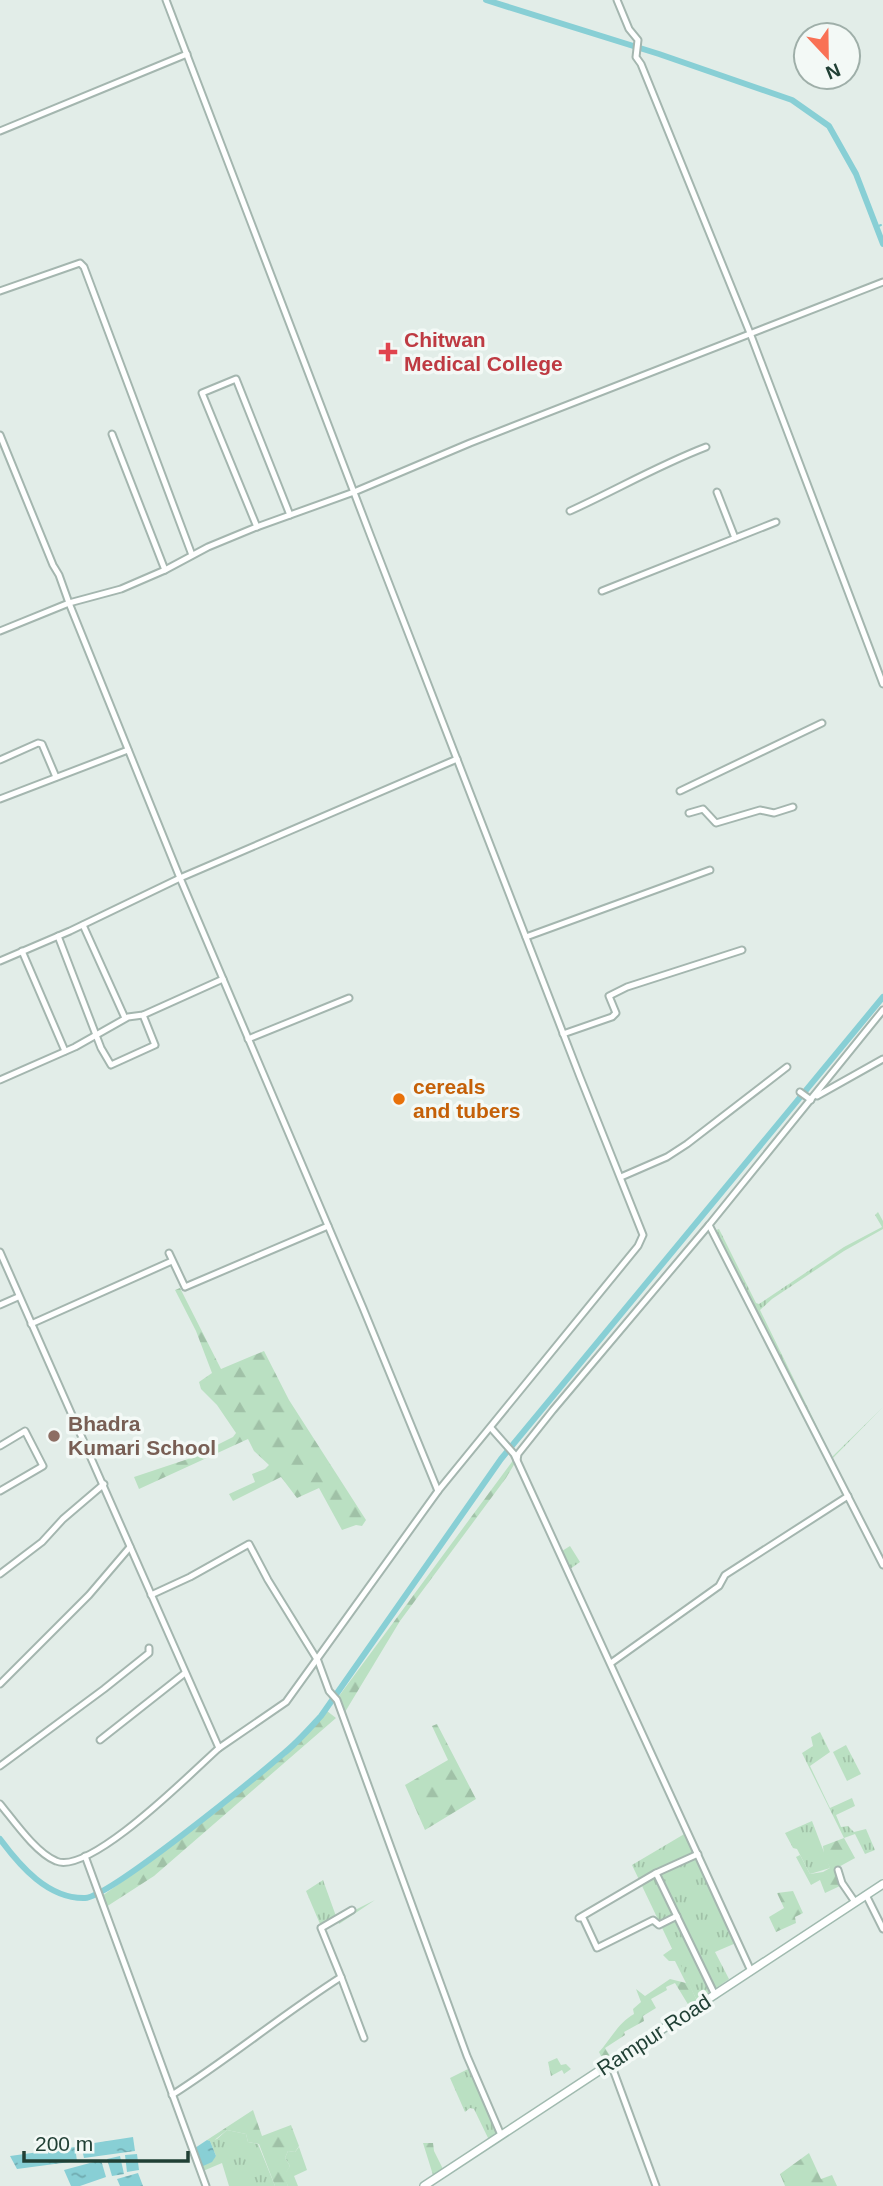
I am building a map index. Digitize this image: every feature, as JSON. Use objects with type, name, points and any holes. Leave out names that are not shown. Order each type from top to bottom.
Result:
[{"type":"main road","name":"Rampur Road","points":[[424,2186],[883,1884]]},
{"type":"street","points":[[0,1804],[41,1852],[57,1862],[74,1862],[134,1825],[219,1748],[286,1702],[438,1491],[638,1246],[643,1235],[563,1034],[166,0]]},
{"type":"street","points":[[617,0],[638,42],[635,51],[750,333],[883,684]]},
{"type":"street","points":[[0,131],[187,54]]},
{"type":"street","points":[[0,291],[80,263],[84,267],[192,555]]},
{"type":"street","points":[[0,631],[69,603],[121,589],[257,527],[354,492],[470,443],[883,282]]},
{"type":"street","points":[[257,527],[202,393],[236,379],[290,515]]},
{"type":"street","points":[[112,434],[165,570]]},
{"type":"street","points":[[0,435],[180,878],[438,1491]]},
{"type":"street","points":[[570,511],[647,472],[706,447]]},
{"type":"street","points":[[717,492],[735,538]]},
{"type":"street","points":[[602,591],[776,522]]},
{"type":"street","points":[[680,791],[822,723]]},
{"type":"street","points":[[0,760],[38,743],[43,744],[56,777]]},
{"type":"street","points":[[0,799],[128,750]]},
{"type":"street","points":[[0,961],[180,878],[457,759]]},
{"type":"street","points":[[689,813],[703,809],[716,822],[760,810],[774,813],[793,807]]},
{"type":"street","points":[[526,937],[710,870]]},
{"type":"street","points":[[83,925],[125,1018]]},
{"type":"street","points":[[58,936],[111,1065],[155,1045],[143,1015]]},
{"type":"street","points":[[563,1034],[612,1017],[616,1013],[609,996],[627,987],[742,950]]},
{"type":"street","points":[[22,951],[65,1051]]},
{"type":"street","points":[[0,1080],[65,1051],[125,1018],[143,1015],[223,979]]},
{"type":"street","points":[[248,1039],[349,998]]},
{"type":"street","points":[[517,1461],[518,1454],[552,1410],[709,1225],[883,1010]]},
{"type":"street","points":[[810,1099],[883,1059]]},
{"type":"street","points":[[621,1177],[667,1157],[687,1144],[788,1067]]},
{"type":"street","points":[[800,1092],[810,1099]]},
{"type":"street","points":[[709,1225],[883,1565]]},
{"type":"street","points":[[169,1253],[184,1287],[328,1226]]},
{"type":"street","points":[[0,1252],[219,1748]]},
{"type":"street","points":[[31,1324],[172,1261]]},
{"type":"street","points":[[0,1305],[18,1297]]},
{"type":"street","points":[[491,1428],[517,1461],[751,1971]]},
{"type":"street","points":[[0,1446],[25,1431],[43,1466],[0,1491]]},
{"type":"street","points":[[0,1574],[41,1542],[104,1484]]},
{"type":"street","points":[[611,1663],[719,1586],[725,1575],[848,1496]]},
{"type":"street","points":[[151,1595],[249,1544],[318,1661],[329,1690],[337,1700],[467,2056],[501,2135]]},
{"type":"street","points":[[0,1684],[89,1595],[130,1547]]},
{"type":"street","points":[[0,1766],[123,1675],[149,1653],[149,1648]]},
{"type":"street","points":[[100,1740],[185,1673]]},
{"type":"street","points":[[677,1916],[659,1925],[653,1920],[597,1948],[583,1918],[579,1918],[656,1873],[698,1854]]},
{"type":"street","points":[[85,1856],[206,2186]]},
{"type":"street","points":[[838,1870],[842,1883],[855,1902]]},
{"type":"street","points":[[656,1873],[715,1995]]},
{"type":"street","points":[[866,1895],[883,1929]]},
{"type":"street","points":[[352,1910],[321,1928],[364,2038]]},
{"type":"street","points":[[172,2095],[341,1977]]},
{"type":"street","points":[[611,2064],[656,2186]]},
{"type":"green space","points":[[878,1212],[883,1221],[883,1229],[844,1251],[772,1299],[760,1310],[832,1457],[883,1407],[832,1459],[828,1457],[716,1230],[719,1229],[756,1303],[759,1304],[844,1247],[882,1227],[875,1215]]},
{"type":"green space","points":[[180,1288],[221,1369],[264,1351],[289,1400],[366,1520],[362,1526],[356,1525],[342,1530],[319,1488],[297,1498],[281,1477],[233,1501],[229,1494],[255,1482],[252,1474],[269,1465],[254,1451],[248,1439],[139,1489],[134,1477],[191,1458],[236,1433],[217,1405],[201,1389],[199,1382],[212,1373],[196,1331],[175,1290]]},
{"type":"green space","points":[[514,1459],[515,1463],[506,1478],[400,1621],[345,1712],[339,1696]]},
{"type":"green space","points":[[570,1546],[580,1562],[570,1569],[562,1551]]},
{"type":"green space","points":[[327,1711],[336,1718],[154,1876],[106,1907],[102,1896],[169,1848],[287,1754]]},
{"type":"green space","points":[[437,1724],[476,1799],[425,1830],[405,1785],[448,1760],[432,1726]]},
{"type":"green space","points":[[820,1732],[830,1752],[810,1766],[830,1808],[852,1798],[855,1806],[836,1815],[841,1827],[848,1826],[854,1832],[866,1829],[875,1850],[865,1854],[855,1834],[844,1838],[802,1753],[813,1746],[811,1737]]},
{"type":"green space","points":[[846,1745],[861,1774],[847,1781],[833,1752]]},
{"type":"green space","points":[[812,1821],[830,1868],[810,1874],[785,1833]]},
{"type":"green space","points":[[686,1833],[736,1943],[715,1952],[729,1979],[697,2001],[632,1865]]},
{"type":"green space","points":[[844,1838],[855,1858],[835,1869],[840,1886],[825,1893],[820,1880],[811,1885],[796,1857],[800,1855],[810,1874],[823,1872],[830,1868],[823,1846]]},
{"type":"green space","points":[[323,1880],[337,1919],[320,1924],[306,1891]]},
{"type":"green space","points":[[793,1891],[803,1913],[795,1917],[796,1923],[776,1932],[769,1917],[784,1908],[777,1893]]},
{"type":"green space","points":[[375,1900],[339,1924],[337,1919]]},
{"type":"green space","points":[[673,1948],[697,2001],[689,2006],[675,1983],[666,1987],[667,1990],[651,1999],[656,2008],[643,2016],[644,2021],[624,2032],[625,2035],[605,2048],[612,2059],[605,2064],[599,2052],[619,2027],[634,2014],[633,2009],[641,2002],[636,1989],[645,1996],[670,1979],[686,1983],[675,1961],[669,1961],[663,1955]]},
{"type":"green space","points":[[557,2058],[561,2065],[566,2064],[571,2069],[564,2074],[562,2070],[551,2076],[548,2062]]},
{"type":"green space","points":[[470,2068],[498,2133],[489,2140],[474,2109],[470,2108],[465,2112],[450,2078]]},
{"type":"green space","points":[[253,2110],[262,2136],[291,2125],[299,2146],[295,2152],[288,2151],[285,2158],[290,2166],[284,2176],[288,2186],[275,2186],[259,2144],[248,2142],[246,2134],[227,2130],[212,2142],[207,2140]]},
{"type":"green space","points":[[227,2130],[246,2134],[248,2142],[258,2144],[275,2186],[229,2186],[222,2163],[203,2171],[201,2167],[216,2156],[210,2141],[217,2139]]},
{"type":"green space","points":[[423,2143],[433,2143],[443,2169],[433,2175]]},
{"type":"green space","points":[[299,2147],[307,2170],[294,2176],[298,2186],[288,2186],[283,2176],[290,2166],[285,2158],[288,2151],[295,2152]]},
{"type":"green space","points":[[809,2153],[821,2179],[832,2175],[837,2186],[785,2186],[780,2174]]},
{"type":"water","points":[[133,2137],[135,2151],[84,2158],[81,2145]]},
{"type":"water","points":[[207,2140],[210,2141],[216,2156],[212,2162],[201,2167],[195,2148]]},
{"type":"water","points":[[75,2147],[77,2161],[17,2169],[10,2156]]},
{"type":"water","points":[[137,2154],[139,2170],[127,2172],[125,2155]]},
{"type":"water","points":[[120,2156],[124,2174],[112,2176],[107,2159]]},
{"type":"water","points":[[101,2160],[106,2177],[80,2186],[71,2186],[64,2170]]},
{"type":"water","points":[[138,2173],[143,2186],[120,2186],[117,2179]]},
{"type":"waterway","points":[[486,0],[659,54],[792,100],[829,126],[856,174],[883,244]]},
{"type":"waterway","points":[[876,227],[881,225]]},
{"type":"waterway","points":[[0,1839],[26,1870],[47,1887],[72,1897],[85,1898],[100,1893],[151,1858],[215,1810],[293,1745],[321,1716],[501,1459],[883,997]]},
{"type":"place","name":"Chitwan Medical College","points":[[388,352]]},
{"type":"place","name":"cereals and tubers","points":[[399,1099]]},
{"type":"place","name":"Bhadra Kumari School","points":[[54,1436]]}]
